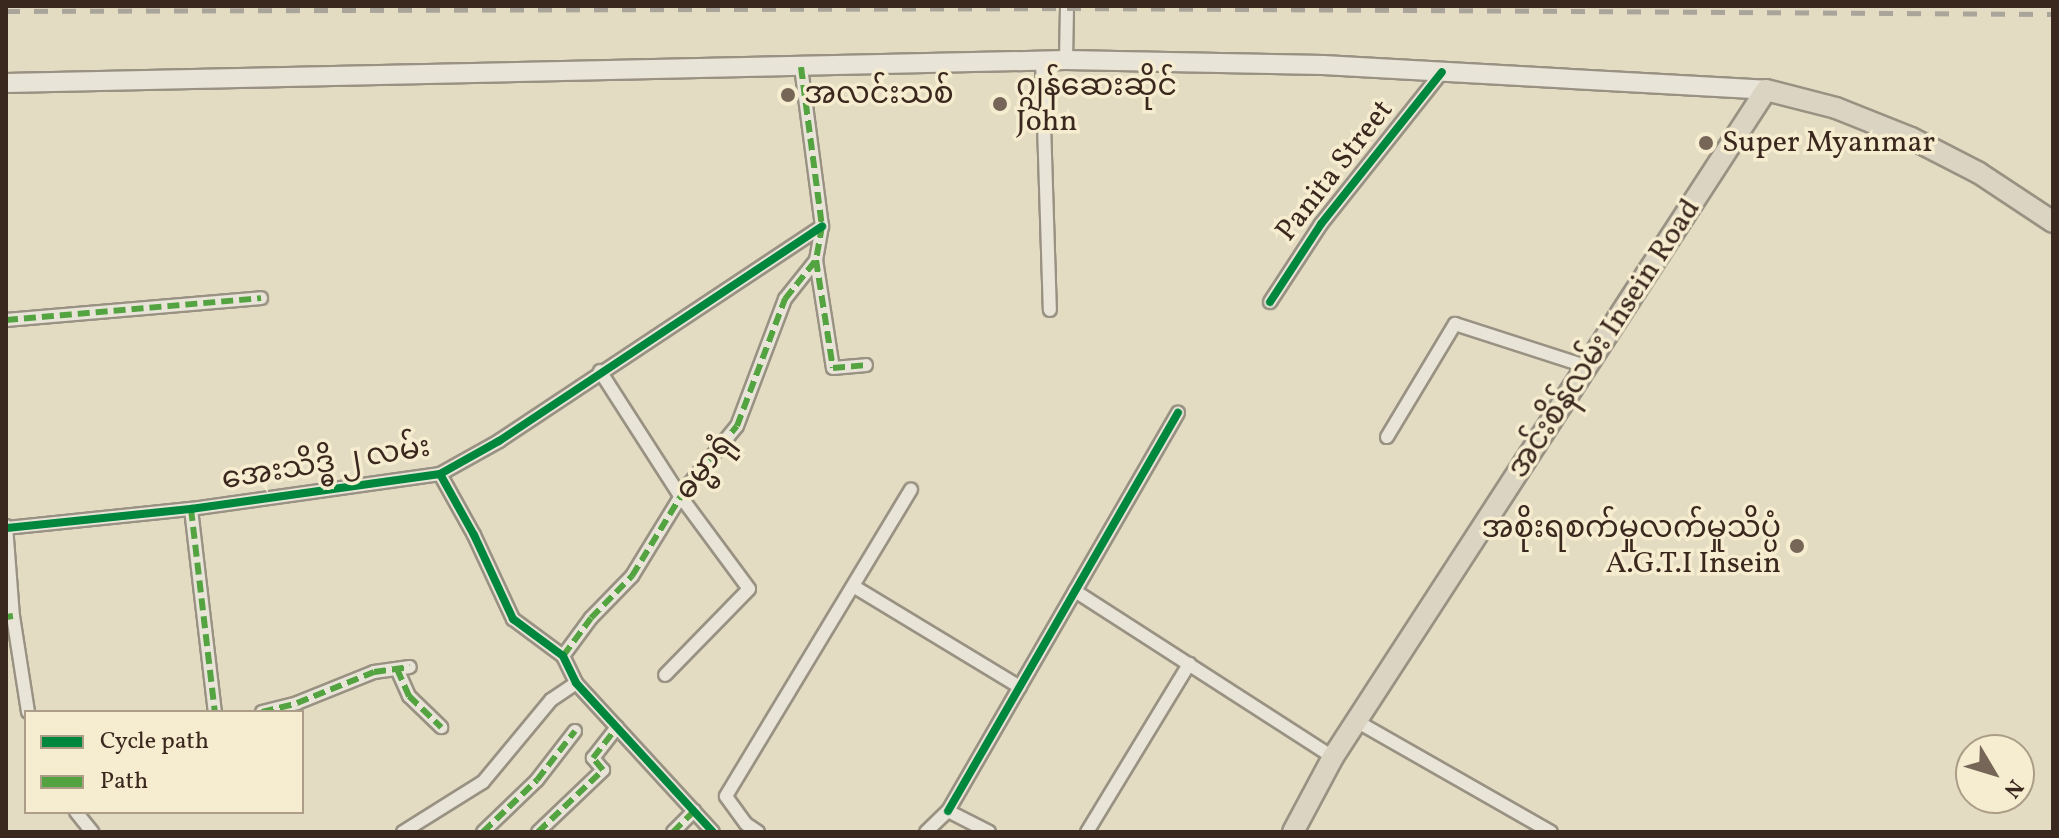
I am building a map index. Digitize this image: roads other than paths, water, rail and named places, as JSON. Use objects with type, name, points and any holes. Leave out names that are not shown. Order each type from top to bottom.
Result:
[{"type":"main road","points":[[6,83],[1066,60],[1323,65],[1766,90],[1836,108],[1911,138],[1979,173],[2053,222]]},
{"type":"main road","name":"အင်းစိန်လမ်း Insein Road","points":[[1293,832],[1333,757],[1766,90]]},
{"type":"street","points":[[1066,60],[1067,6]]},
{"type":"street","points":[[1042,60],[1050,310]]},
{"type":"street","points":[[801,67],[822,226],[816,260],[833,368],[866,365]]},
{"type":"street","name":"Panita Street","points":[[1270,302],[1321,224],[1442,72]]},
{"type":"street","name":"အေးသိဒ္ဓိ ၂ လမ်း","points":[[6,527],[191,509],[440,474],[499,441],[822,226]]},
{"type":"street","name":"ဓမ္မာရုံ","points":[[563,656],[591,618],[632,576],[681,497],[737,426],[785,299],[816,260]]},
{"type":"street","points":[[6,320],[261,298]]},
{"type":"street","points":[[1387,437],[1455,324],[1588,367]]},
{"type":"street","points":[[600,371],[681,497],[749,589],[665,675]]},
{"type":"street","points":[[926,832],[948,811],[1178,413]]},
{"type":"street","points":[[440,474],[474,535],[513,619],[563,656],[576,683],[713,832]]},
{"type":"street","points":[[758,832],[746,824],[726,796],[911,489]]},
{"type":"street","points":[[191,509],[215,710]]},
{"type":"street","points":[[6,527],[9,617],[28,710]]},
{"type":"street","points":[[853,586],[1020,687]]},
{"type":"street","points":[[1075,591],[1333,757]]},
{"type":"street","points":[[1087,832],[1189,664]]},
{"type":"street","points":[[270,710],[297,703],[374,672],[403,668],[409,696],[441,727]]},
{"type":"street","points":[[403,832],[483,782],[551,700],[576,683]]},
{"type":"street","points":[[1358,722],[1551,832]]},
{"type":"street","points":[[538,832],[603,770],[593,758],[617,727]]},
{"type":"street","points":[[483,832],[537,780],[575,731]]},
{"type":"street","points":[[673,832],[694,811]]},
{"type":"street","points":[[948,811],[989,832]]},
{"type":"street","points":[[78,814],[92,832]]},
{"type":"railway","points":[[6,11],[1067,8],[2053,14]]},
{"type":"place","name":"အလင်းသစ်","points":[[788,95]]},
{"type":"place","name":"ဂျွန်ဆေးဆိုင် John","points":[[1000,104]]},
{"type":"place","name":"Super Myanmar","points":[[1706,143]]},
{"type":"place","name":"အစိုးရစက်မှုလက်မှုသိပ္ပံ A.G.T.I Insein","points":[[1797,546]]}]
